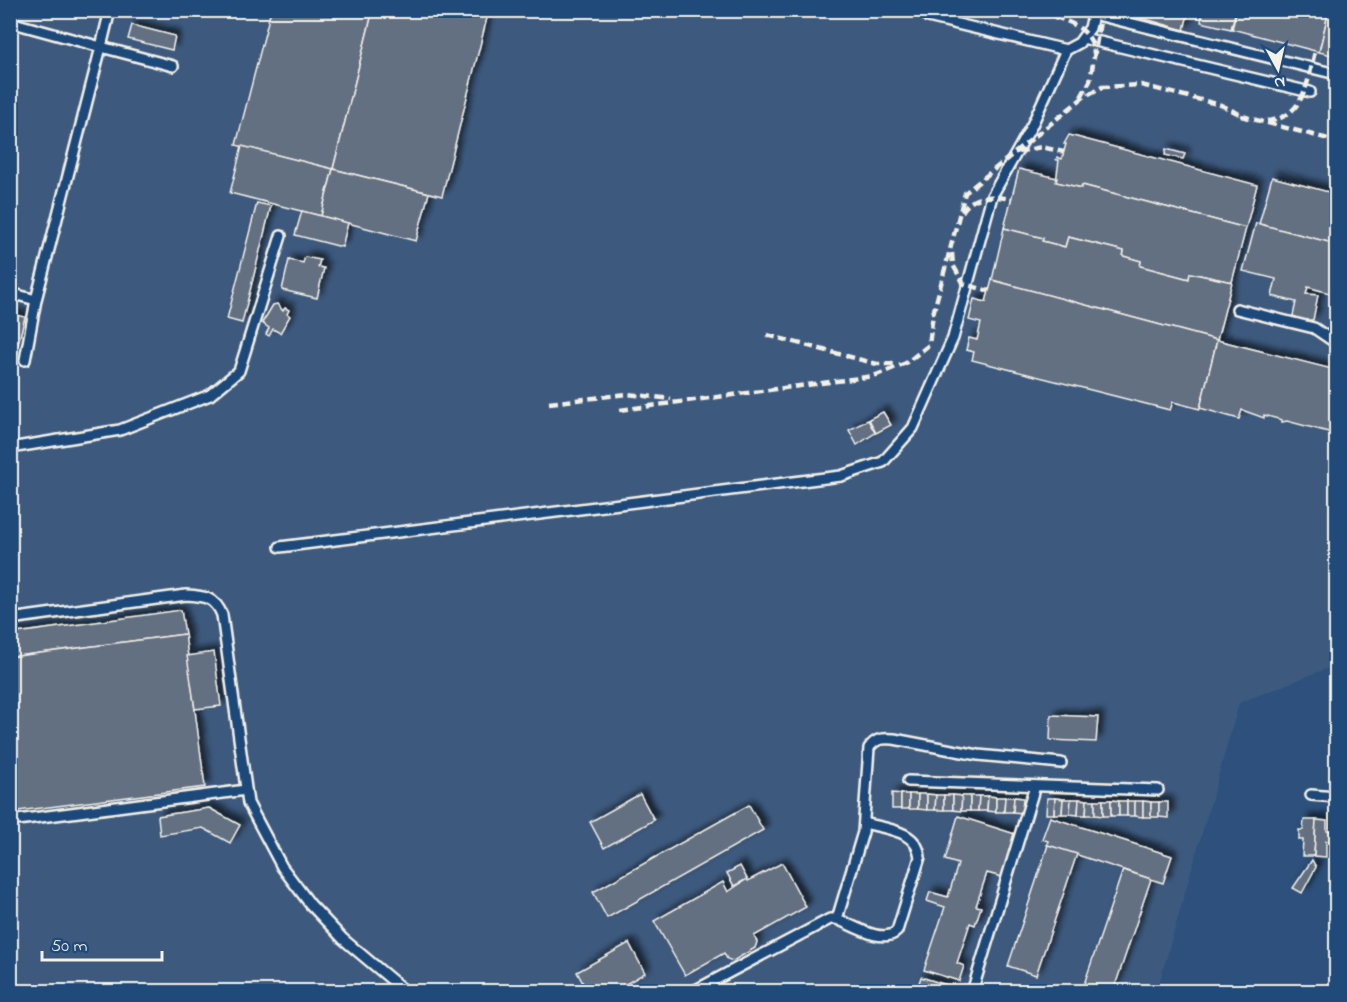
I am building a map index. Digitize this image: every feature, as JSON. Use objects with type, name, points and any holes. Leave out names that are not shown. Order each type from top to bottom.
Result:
[{"type":"lane","points":[[25,360],[36,300],[110,10]]},
{"type":"lane","points":[[924,10],[928,16],[1066,50]]},
{"type":"lane","points":[[280,547],[841,476],[883,462],[912,428],[953,338],[992,196],[1032,125],[1066,50],[1083,38],[1090,28],[1093,12],[1336,74]]},
{"type":"lane","points":[[10,22],[173,66]]},
{"type":"lane","points":[[1083,38],[1310,92]]},
{"type":"lane","points":[[10,448],[120,430],[210,395],[239,371],[281,236]]},
{"type":"lane","points":[[10,293],[36,300]]},
{"type":"lane","points":[[1237,309],[1314,328],[1336,343]]},
{"type":"lane","points":[[10,619],[186,595],[207,597],[218,604],[222,615],[248,802],[282,867],[310,904],[343,939],[406,992]]},
{"type":"lane","points":[[837,919],[864,823],[869,748],[874,741],[882,738],[978,755],[1061,763]]},
{"type":"lane","points":[[908,781],[1158,790]]},
{"type":"lane","points":[[972,992],[1035,786]]},
{"type":"lane","points":[[10,821],[246,790]]},
{"type":"lane","points":[[1311,795],[1336,797]]},
{"type":"lane","points":[[692,992],[826,920],[837,919],[882,937],[893,935],[897,931],[920,856],[919,848],[909,836],[864,823]]},
{"type":"shaded area","points":[[10,11],[1336,11],[1336,665],[1239,703],[1157,991],[11,991]]},
{"type":"building","points":[[271,10],[373,10],[333,169],[236,145]]},
{"type":"building","points":[[373,10],[489,10],[442,196],[333,169]]},
{"type":"building","points":[[1114,10],[1189,10],[1184,30]]},
{"type":"building","points":[[1203,10],[1236,10],[1231,29],[1201,22]]},
{"type":"building","points":[[1237,10],[1329,10],[1319,52],[1232,29]]},
{"type":"building","points":[[1329,10],[1336,10],[1336,56],[1319,52]]},
{"type":"building","points":[[132,25],[175,36],[172,50],[128,39]]},
{"type":"building","points":[[1069,135],[1257,185],[1246,228],[1082,185],[1082,188],[1056,182],[1059,160],[1056,160],[1057,157],[1062,159],[1066,144],[1064,144]]},
{"type":"building","points":[[242,146],[333,169],[321,216],[230,193]]},
{"type":"building","points":[[1166,149],[1185,154],[1183,159],[1165,155]]},
{"type":"building","points":[[333,169],[429,193],[416,241],[321,216]]},
{"type":"building","points":[[1019,169],[1057,178],[1056,182],[1082,188],[1082,185],[1246,228],[1232,282],[1190,273],[1189,279],[1140,266],[1141,261],[1123,256],[1124,251],[1068,237],[1065,247],[1042,241],[1043,238],[1004,228]]},
{"type":"building","points":[[1272,177],[1336,194],[1336,244],[1259,224]]},
{"type":"building","points":[[257,203],[271,206],[242,323],[227,319]]},
{"type":"building","points":[[302,211],[348,223],[342,247],[295,235]]},
{"type":"building","points":[[1256,223],[1336,244],[1336,295],[1308,287],[1306,294],[1318,295],[1313,320],[1295,320],[1296,317],[1293,316],[1296,302],[1272,296],[1276,279],[1243,271]]},
{"type":"building","points":[[1004,228],[1043,238],[1042,241],[1065,247],[1068,237],[1124,251],[1123,256],[1141,261],[1140,266],[1189,279],[1190,273],[1232,282],[1217,340],[992,280]]},
{"type":"building","points":[[305,257],[320,260],[318,267],[324,268],[317,298],[282,290],[289,260],[303,263]]},
{"type":"building","points":[[992,280],[1217,340],[1200,409],[1173,402],[1170,410],[972,360],[974,352],[966,350],[969,338],[977,340],[981,323],[969,320],[974,299],[986,302]]},
{"type":"building","points":[[277,304],[283,311],[285,308],[289,310],[287,314],[290,316],[280,333],[273,329],[269,336],[266,334],[269,328],[262,323],[273,305]]},
{"type":"building","points":[[10,314],[25,317],[18,344],[10,342]]},
{"type":"building","points":[[1217,340],[1336,370],[1336,434],[1287,421],[1282,422],[1282,420],[1264,415],[1264,418],[1242,410],[1239,419],[1200,408]]},
{"type":"building","points":[[883,412],[891,425],[876,433],[869,419]]},
{"type":"building","points":[[868,420],[875,433],[857,445],[849,430]]},
{"type":"building","points":[[181,610],[185,634],[10,657],[10,634]]},
{"type":"building","points":[[185,634],[205,787],[10,812],[10,657]]},
{"type":"building","points":[[214,652],[221,706],[195,709],[187,656]]},
{"type":"building","points":[[1051,715],[1098,717],[1096,742],[1050,740]]},
{"type":"building","points":[[892,793],[901,794],[901,809],[892,809]]},
{"type":"building","points":[[640,794],[654,820],[604,848],[590,822]]},
{"type":"building","points":[[901,794],[909,794],[909,809],[901,809]]},
{"type":"building","points":[[909,794],[918,794],[918,809],[909,809]]},
{"type":"building","points":[[918,794],[927,794],[927,810],[918,809]]},
{"type":"building","points":[[927,794],[936,795],[935,810],[927,810]]},
{"type":"building","points":[[936,795],[944,795],[944,810],[935,810]]},
{"type":"building","points":[[944,795],[953,795],[953,810],[944,810]]},
{"type":"building","points":[[953,795],[962,796],[961,811],[953,810]]},
{"type":"building","points":[[962,796],[970,796],[970,811],[961,811]]},
{"type":"building","points":[[970,796],[979,796],[978,811],[970,811]]},
{"type":"building","points":[[979,796],[988,796],[987,811],[978,811]]},
{"type":"building","points":[[988,796],[996,797],[996,812],[987,811]]},
{"type":"building","points":[[996,797],[1005,797],[1004,812],[996,812]]},
{"type":"building","points":[[1005,797],[1014,797],[1013,812],[1004,812]]},
{"type":"building","points":[[1014,797],[1023,798],[1022,813],[1013,812]]},
{"type":"building","points":[[1047,798],[1055,798],[1054,814],[1046,814]]},
{"type":"building","points":[[1055,798],[1063,799],[1062,814],[1054,814]]},
{"type":"building","points":[[1063,799],[1071,799],[1070,814],[1062,814]]},
{"type":"building","points":[[1071,799],[1079,799],[1078,815],[1070,814]]},
{"type":"building","points":[[1079,799],[1087,800],[1086,815],[1078,815]]},
{"type":"building","points":[[1087,800],[1095,800],[1095,815],[1086,815]]},
{"type":"building","points":[[1095,800],[1103,800],[1103,816],[1095,815]]},
{"type":"building","points":[[1103,800],[1111,800],[1111,816],[1103,816]]},
{"type":"building","points":[[1111,800],[1119,801],[1119,816],[1111,816]]},
{"type":"building","points":[[1119,801],[1127,801],[1127,816],[1119,816]]},
{"type":"building","points":[[1127,801],[1135,801],[1135,816],[1127,816]]},
{"type":"building","points":[[1135,801],[1143,801],[1143,817],[1135,816]]},
{"type":"building","points":[[1143,801],[1151,802],[1151,817],[1143,817]]},
{"type":"building","points":[[1151,802],[1159,802],[1159,817],[1151,817]]},
{"type":"building","points":[[1159,802],[1168,802],[1168,818],[1159,817]]},
{"type":"building","points":[[749,805],[763,830],[607,918],[593,892]]},
{"type":"building","points":[[209,808],[240,825],[230,843],[203,828],[160,835],[158,816]]},
{"type":"building","points":[[958,816],[1015,834],[1002,877],[987,873],[976,906],[981,907],[975,925],[970,923],[957,963],[964,966],[959,981],[924,970],[945,907],[927,901],[930,892],[948,897],[958,864],[945,860]]},
{"type":"building","points":[[1050,817],[1172,856],[1163,883],[1047,845],[1048,841],[1042,839]]},
{"type":"building","points":[[1304,820],[1316,820],[1314,856],[1302,856],[1303,840],[1299,840],[1299,830],[1303,830]]},
{"type":"building","points":[[1316,820],[1327,821],[1327,831],[1331,831],[1331,841],[1326,841],[1326,857],[1314,856]]},
{"type":"building","points":[[1048,845],[1077,854],[1036,975],[1008,966]]},
{"type":"building","points":[[1312,860],[1316,867],[1302,893],[1293,888]]},
{"type":"building","points":[[782,863],[806,907],[754,936],[757,942],[755,948],[733,961],[727,959],[724,953],[685,975],[654,921],[723,882],[728,892],[747,879],[748,881]]},
{"type":"building","points":[[740,866],[747,879],[734,886],[727,873]]},
{"type":"building","points":[[1123,870],[1151,879],[1113,992],[1086,992],[1082,990]]},
{"type":"building","points":[[629,943],[645,973],[612,992],[588,992],[577,972]]},
{"type":"building","points":[[921,977],[953,987],[951,992],[916,992]]},
{"type":"railway","points":[[1028,10],[1060,19],[1079,28],[1092,43],[1094,54]]},
{"type":"railway","points":[[1081,97],[1090,81],[1102,10]]},
{"type":"railway","points":[[1267,121],[1289,113],[1297,105],[1306,86],[1315,51]]},
{"type":"railway","points":[[620,410],[874,376],[906,363],[929,345],[933,314],[965,193],[1085,96],[1102,87],[1141,85],[1221,105],[1248,118]]},
{"type":"railway","points":[[1241,116],[1336,141]]},
{"type":"railway","points":[[1018,152],[1041,147],[1064,152]]},
{"type":"railway","points":[[962,212],[972,202],[984,197],[1012,199]]},
{"type":"railway","points":[[952,253],[953,265],[964,284],[989,291]]},
{"type":"railway","points":[[767,335],[877,364],[897,364]]},
{"type":"railway","points":[[549,403],[628,394],[671,399]]}]
